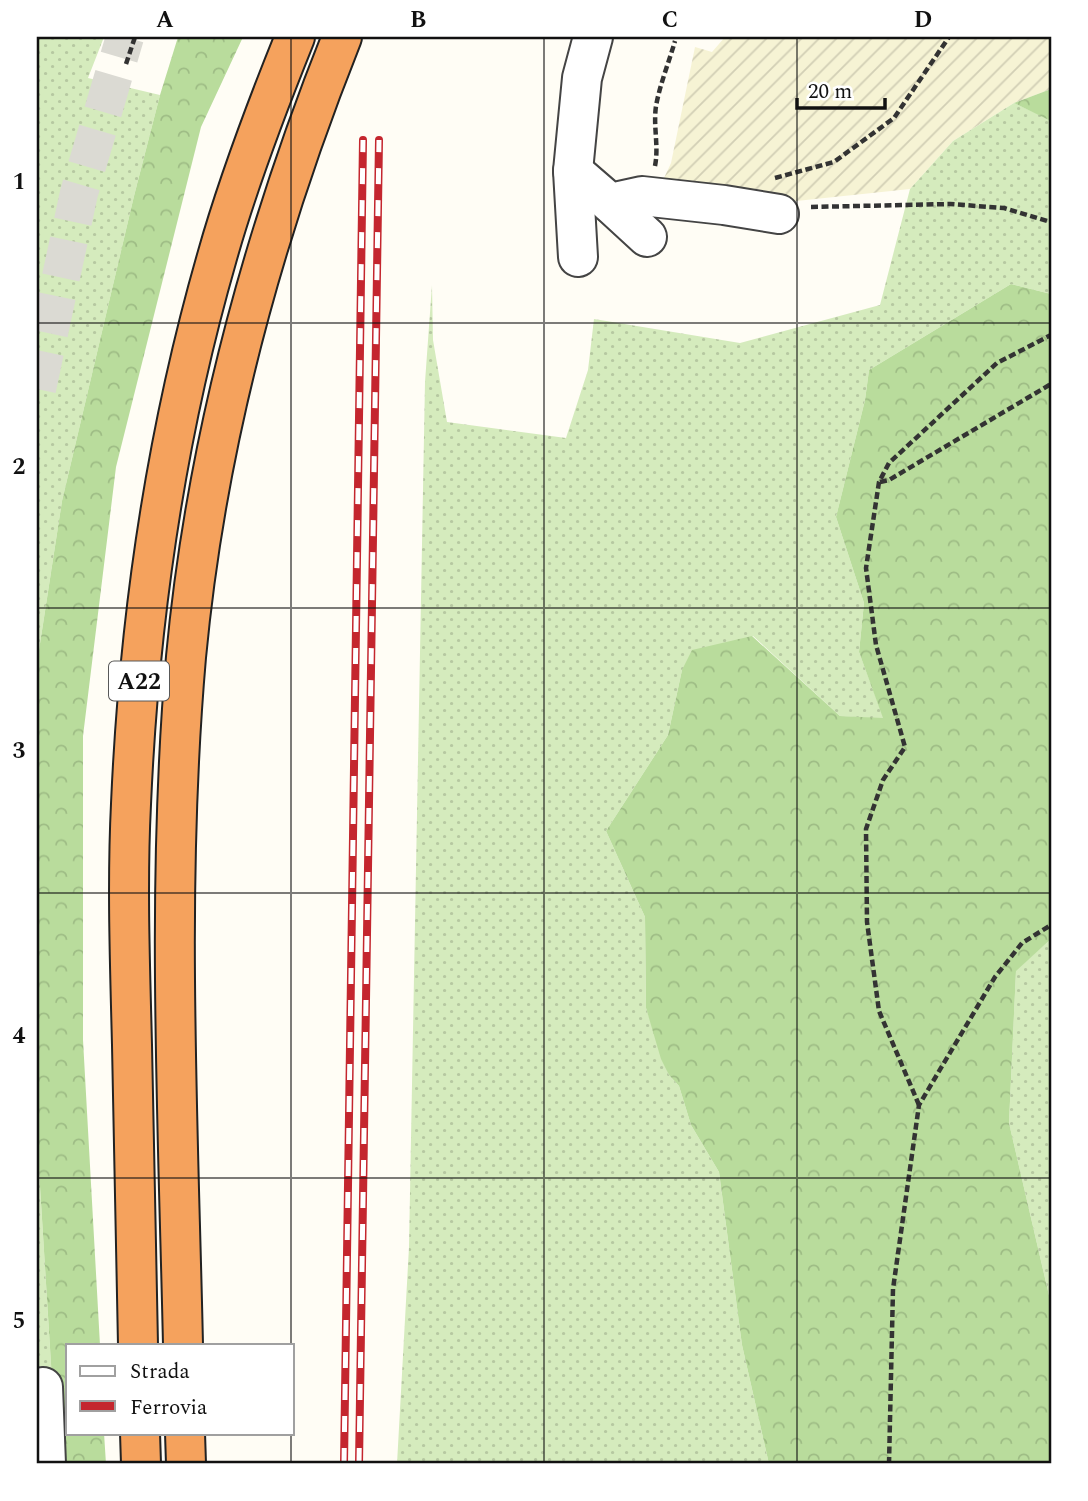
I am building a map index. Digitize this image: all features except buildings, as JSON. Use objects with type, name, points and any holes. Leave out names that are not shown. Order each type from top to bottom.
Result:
[{"type":"highway","name":"A22","points":[[138,1344],[130,964],[131,806],[141,666],[157,539],[195,341],[217,256],[256,137],[295,37]]},
{"type":"highway","name":"A22","points":[[183,1344],[174,941],[178,780],[186,669],[203,527],[225,414],[253,299],[285,186],[342,37]]},
{"type":"highway","points":[[140,1434],[141,1464]]},
{"type":"highway","points":[[185,1434],[186,1464]]},
{"type":"street","points":[[578,257],[573,171],[582,78],[593,37]]},
{"type":"street","points":[[573,171],[626,200],[724,205],[772,197]]},
{"type":"street","points":[[626,200],[647,237]]},
{"type":"street","points":[[43,1387],[46,1464]]},
{"type":"path","points":[[126,64],[135,37]]},
{"type":"path","points":[[772,197],[834,162],[894,118],[949,37]]},
{"type":"path","points":[[626,200],[652,180],[658,151],[654,130],[656,104],[675,41]]},
{"type":"path","points":[[772,197],[814,206],[950,204],[1004,208],[1051,222]]},
{"type":"path","points":[[919,1105],[879,1011],[867,922],[866,829],[883,780],[905,747],[876,645],[866,568],[879,482],[889,463],[997,363],[1051,335]]},
{"type":"path","points":[[879,482],[889,480],[1051,384]]},
{"type":"path","points":[[889,1464],[893,1289],[919,1105],[995,977],[1022,943],[1051,925]]},
{"type":"shaded area","points":[[725,37],[1051,37],[1051,89],[1014,103],[953,141],[910,189],[768,204],[659,189],[671,163],[695,47],[712,52]]},
{"type":"green space","points":[[37,37],[104,37],[88,78],[160,95],[62,501],[37,663]]},
{"type":"green space","points":[[178,37],[243,37],[201,127],[116,467],[83,736],[83,1040],[100,1344],[66,1344],[66,1434],[104,1434],[106,1464],[54,1464],[52,1380],[37,1138],[37,663],[62,501],[160,95]]},
{"type":"green space","points":[[1051,89],[1051,121],[1014,103]]},
{"type":"green space","points":[[1014,103],[1051,120],[1051,294],[1011,284],[869,370],[865,400],[836,517],[864,603],[859,652],[884,719],[840,716],[753,636],[682,670],[668,735],[606,831],[645,917],[646,1008],[669,1075],[679,1086],[691,1125],[719,1172],[742,1345],[769,1464],[397,1464],[409,1247],[425,382],[432,285],[433,340],[447,422],[566,438],[588,370],[594,319],[740,343],[880,305],[910,189],[953,141]]},
{"type":"green space","points":[[1011,284],[1051,294],[1051,939],[1016,971],[1009,1123],[1051,1304],[1051,1464],[769,1464],[742,1345],[719,1172],[691,1125],[679,1086],[669,1075],[661,1059],[646,1008],[645,917],[606,831],[668,735],[682,670],[692,650],[752,636],[840,716],[883,718],[859,652],[864,603],[836,517],[865,400],[869,370]]},
{"type":"green space","points":[[1051,939],[1051,1304],[1009,1123],[1016,970]]},
{"type":"green space","points":[[37,1138],[52,1380],[37,1464]]},
{"type":"tunnel","points":[[37,389],[79,193],[125,37]]},
{"type":"railway","points":[[344,1464],[363,140]]},
{"type":"railway","points":[[359,1464],[379,140]]}]
